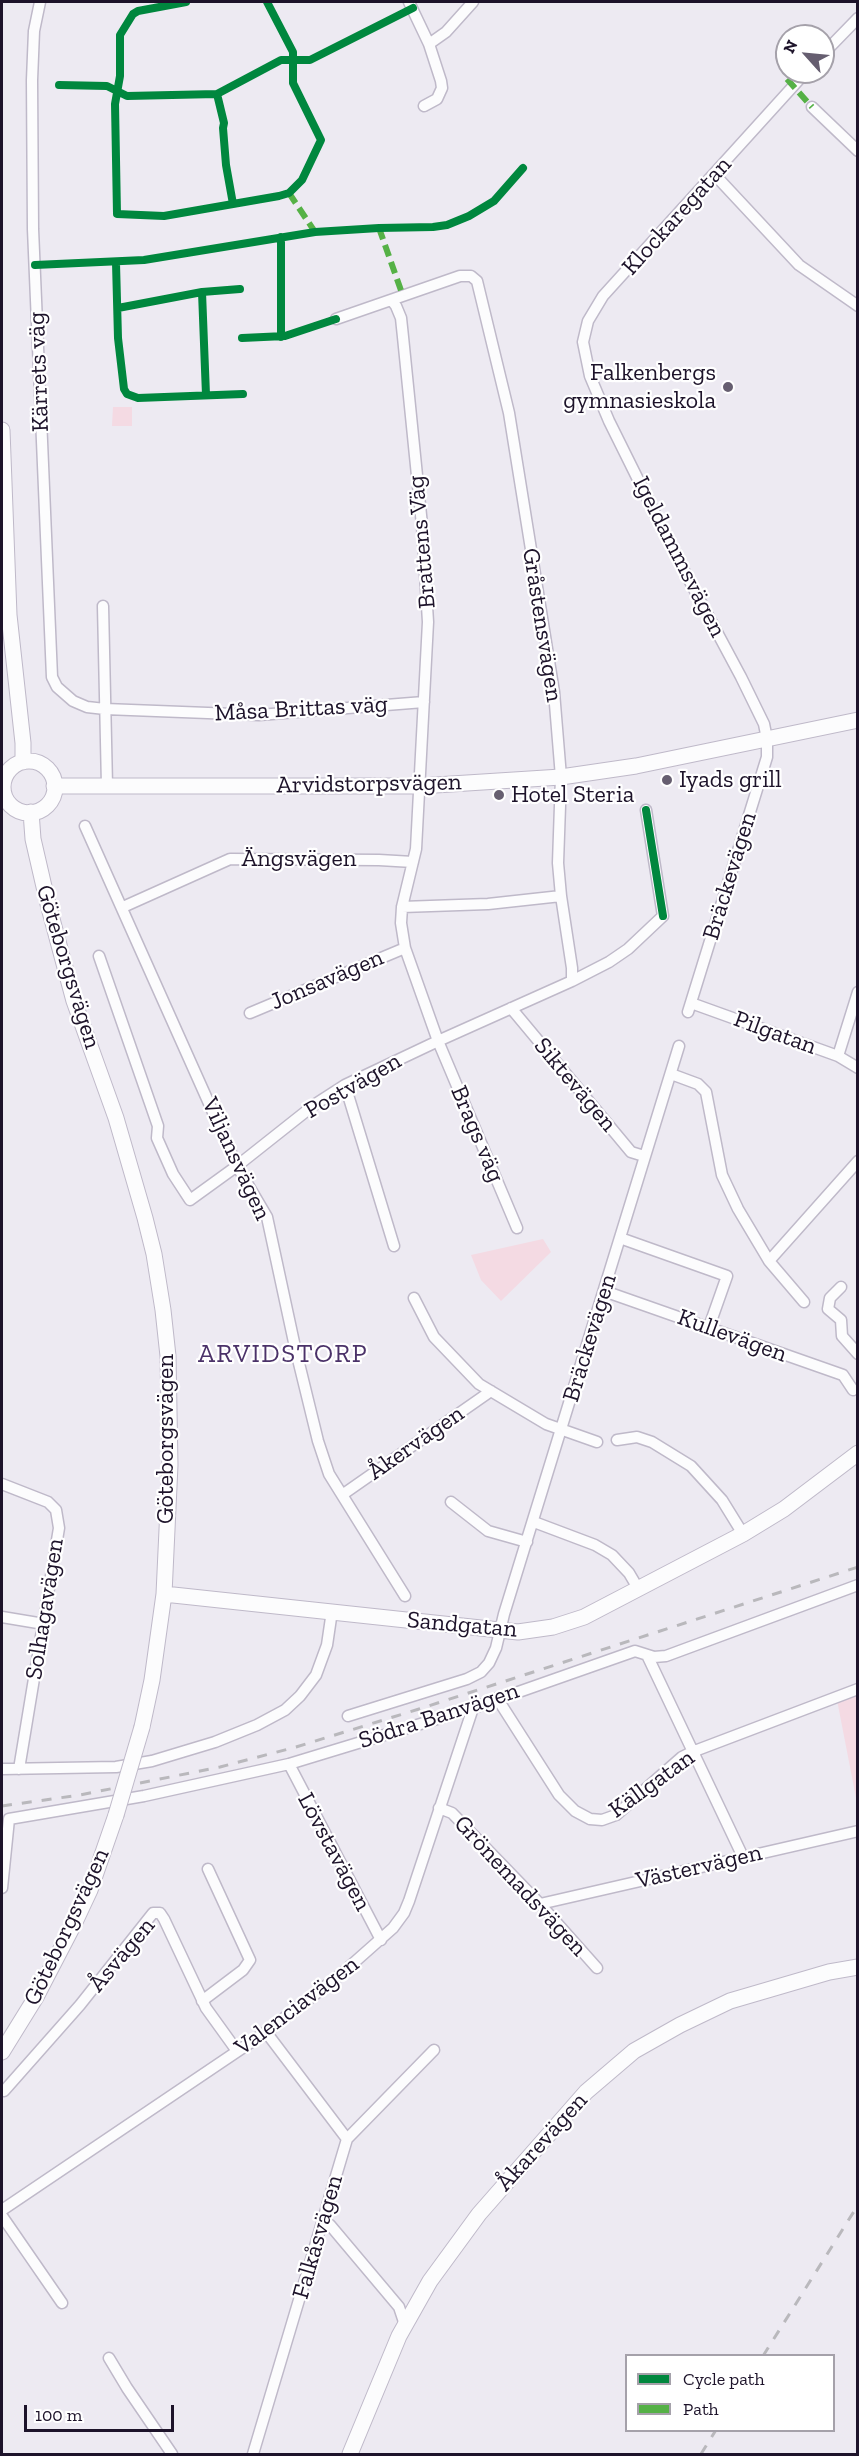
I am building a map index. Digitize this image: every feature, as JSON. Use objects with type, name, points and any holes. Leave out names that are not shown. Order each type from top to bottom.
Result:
[{"type":"main road","points":[[2,430],[9,615],[23,762]]},
{"type":"main road","name":"Arvidstorpsvägen","points":[[54,786],[420,786],[561,777],[636,766],[858,720]]},
{"type":"main road","points":[[33,761],[43,765],[50,772],[54,786],[50,802],[40,810],[31,812],[13,807],[6,800],[2,791],[8,772],[14,766],[33,761]]},
{"type":"main road","name":"Göteborgsvägen","points":[[2,2052],[36,1997],[90,1890],[116,1815],[142,1726],[152,1680],[164,1594],[170,1465],[168,1356],[154,1254],[116,1118],[74,1001],[38,865],[31,812]]},
{"type":"main road","name":"Sandgatan","points":[[164,1594],[518,1632],[553,1628],[584,1617],[639,1590],[743,1534],[784,1509],[858,1453]]},
{"type":"main road","name":"Åkarevägen","points":[[350,2454],[399,2336],[430,2281],[478,2214],[586,2092],[634,2051],[680,2025],[730,2001],[828,1972],[858,1967]]},
{"type":"street","name":"Kärrets väg","points":[[40,2],[34,31],[32,80],[33,229],[52,677],[57,687],[73,701],[87,707],[105,709]]},
{"type":"street","points":[[410,2],[429,44],[442,88],[437,99],[424,106]]},
{"type":"street","points":[[429,44],[446,32],[473,2]]},
{"type":"street","points":[[835,42],[858,18]]},
{"type":"street","name":"Klockaregatan","points":[[590,376],[583,342],[593,311],[603,296],[795,84]]},
{"type":"street","points":[[812,107],[858,151]]},
{"type":"street","points":[[715,175],[799,265],[858,306]]},
{"type":"street","name":"Gråstensvägen","points":[[392,301],[460,276],[471,276],[477,281],[479,287],[508,413],[554,692],[561,777],[558,864],[572,981]]},
{"type":"street","points":[[336,319],[384,301],[392,301]]},
{"type":"street","name":"Brattens Väg","points":[[392,301],[401,318],[428,622],[420,786]]},
{"type":"street","name":"Igeldammsvägen","points":[[590,376],[609,421],[672,548],[764,724],[767,739]]},
{"type":"street","points":[[103,606],[107,786]]},
{"type":"street","name":"Måsa Brittas väg","points":[[105,709],[258,716],[424,702]]},
{"type":"street","name":"Bräckevägen","points":[[689,1008],[767,757],[767,739]]},
{"type":"street","points":[[420,786],[416,849],[402,907],[405,948],[438,1041]]},
{"type":"street","name":"Postvägen","points":[[99,956],[158,1126],[157,1138],[173,1174],[190,1200],[314,1105],[345,1085],[572,981],[619,955],[663,916],[646,810]]},
{"type":"street","name":"Viljansvägen","points":[[85,826],[237,1166],[267,1216],[295,1347],[318,1441],[329,1474],[405,1596]]},
{"type":"street","name":"Ängsvägen","points":[[123,907],[230,859],[413,862]]},
{"type":"street","points":[[402,907],[467,905],[561,896]]},
{"type":"street","name":"Jonsavägen","points":[[250,1013],[405,948]]},
{"type":"street","points":[[838,1056],[858,992]]},
{"type":"street","name":"Siktevägen","points":[[511,1008],[631,1152],[644,1156]]},
{"type":"street","name":"Pilgatan","points":[[689,1008],[838,1056],[858,1068]]},
{"type":"street","name":"Brags väg","points":[[438,1041],[517,1228]]},
{"type":"street","name":"Bräckevägen","points":[[348,1716],[467,1679],[481,1672],[489,1663],[496,1648],[679,1046]]},
{"type":"street","points":[[671,1074],[698,1084],[706,1092],[722,1175],[752,1237],[804,1302]]},
{"type":"street","points":[[345,1085],[394,1246]]},
{"type":"street","points":[[769,1261],[855,1168]]},
{"type":"street","points":[[620,1238],[727,1276],[709,1327]]},
{"type":"street","points":[[841,1287],[830,1298],[828,1309],[840,1320],[842,1336],[858,1354]]},
{"type":"street","name":"Kullevägen","points":[[604,1291],[843,1375],[853,1390]]},
{"type":"street","points":[[414,1298],[434,1337],[479,1384],[562,1431],[597,1442]]},
{"type":"street","name":"Åkervägen","points":[[342,1495],[491,1391]]},
{"type":"street","points":[[617,1440],[637,1437],[652,1442],[691,1466],[722,1500],[743,1534]]},
{"type":"street","name":"Solhagavägen","points":[[2,1484],[48,1502],[56,1510],[59,1528],[18,1769]]},
{"type":"street","points":[[451,1502],[488,1531],[527,1542]]},
{"type":"street","points":[[534,1522],[595,1545],[612,1556],[629,1573],[639,1590]]},
{"type":"street","name":"Södra Banvägen","points":[[2,1888],[5,1820],[144,1796],[289,1764],[473,1708],[635,1651],[647,1655],[666,1656],[858,1585]]},
{"type":"street","points":[[2,1769],[125,1766],[152,1761],[216,1742],[257,1725],[285,1710],[300,1696],[316,1675],[327,1645],[332,1611]]},
{"type":"street","points":[[2,1617],[44,1624]]},
{"type":"street","points":[[647,1655],[743,1857]]},
{"type":"street","name":"Källgatan","points":[[497,1698],[560,1795],[575,1811],[590,1819],[602,1820],[616,1815],[682,1757],[858,1689]]},
{"type":"street","name":"Valenciavägen","points":[[2,2210],[266,2032],[381,1940],[404,1913],[473,1708]]},
{"type":"street","name":"Lövstavägen","points":[[289,1764],[381,1940]]},
{"type":"street","name":"Grönemadsvägen","points":[[439,1808],[452,1812],[540,1904],[597,1968]]},
{"type":"street","name":"Västervägen","points":[[540,1904],[858,1831]]},
{"type":"street","points":[[202,2001],[243,1970],[250,1960],[208,1869]]},
{"type":"street","name":"Åsvägen","points":[[4,2091],[80,2005],[153,1912],[160,1913],[164,1919],[202,2001],[214,2022],[237,2051]]},
{"type":"street","points":[[266,2032],[347,2139]]},
{"type":"street","name":"Falkåsvägen","points":[[252,2454],[347,2139],[434,2050]]},
{"type":"street","points":[[2,2216],[62,2303]]},
{"type":"street","points":[[323,2222],[330,2225],[399,2307],[405,2325]]},
{"type":"street","points":[[109,2358],[172,2454]]},
{"type":"shaded area","points":[[113,407],[132,407],[132,426],[112,426]]},
{"type":"shaded area","points":[[543,1239],[551,1252],[501,1301],[481,1280],[471,1255]]},
{"type":"shaded area","points":[[857,1695],[857,1803],[837,1700]]},
{"type":"railway","points":[[2,1806],[80,1795],[220,1767],[296,1747],[858,1567]]},
{"type":"railway","points":[[764,2354],[858,2205]]},
{"type":"railway","points":[[701,2454],[715,2432]]},
{"type":"marked path","points":[[791,84],[812,107]]},
{"type":"marked path","points":[[289,193],[315,232]]},
{"type":"marked path","points":[[379,228],[403,296]]},
{"type":"cycle path","points":[[186,2],[138,11],[133,14],[120,35],[120,76],[115,104],[117,214],[164,216],[279,196],[289,193],[302,180],[321,140],[293,83],[293,52],[267,2]]},
{"type":"cycle path","points":[[59,85],[107,86],[127,96],[217,94],[281,60],[310,60],[413,8]]},
{"type":"cycle path","points":[[217,94],[224,123],[226,165],[233,204]]},
{"type":"cycle path","points":[[35,265],[144,260],[315,232],[447,225],[469,216],[494,201],[523,168]]},
{"type":"cycle path","points":[[281,237],[281,337]]},
{"type":"cycle path","points":[[116,263],[118,338],[124,389],[127,394],[138,398],[243,394]]},
{"type":"cycle path","points":[[118,308],[202,292],[240,289]]},
{"type":"cycle path","points":[[202,292],[206,395]]},
{"type":"cycle path","points":[[242,338],[285,336],[336,319]]},
{"type":"cycle path","points":[[646,810],[663,916]]},
{"type":"place","name":"Falkenbergs gymnasieskola","points":[[728,387]]},
{"type":"place","name":"Iyads grill","points":[[667,780]]},
{"type":"place","name":"Hotel Steria","points":[[499,795]]},
{"type":"district","name":"ARVIDSTORP","points":[[283,1355]]}]
